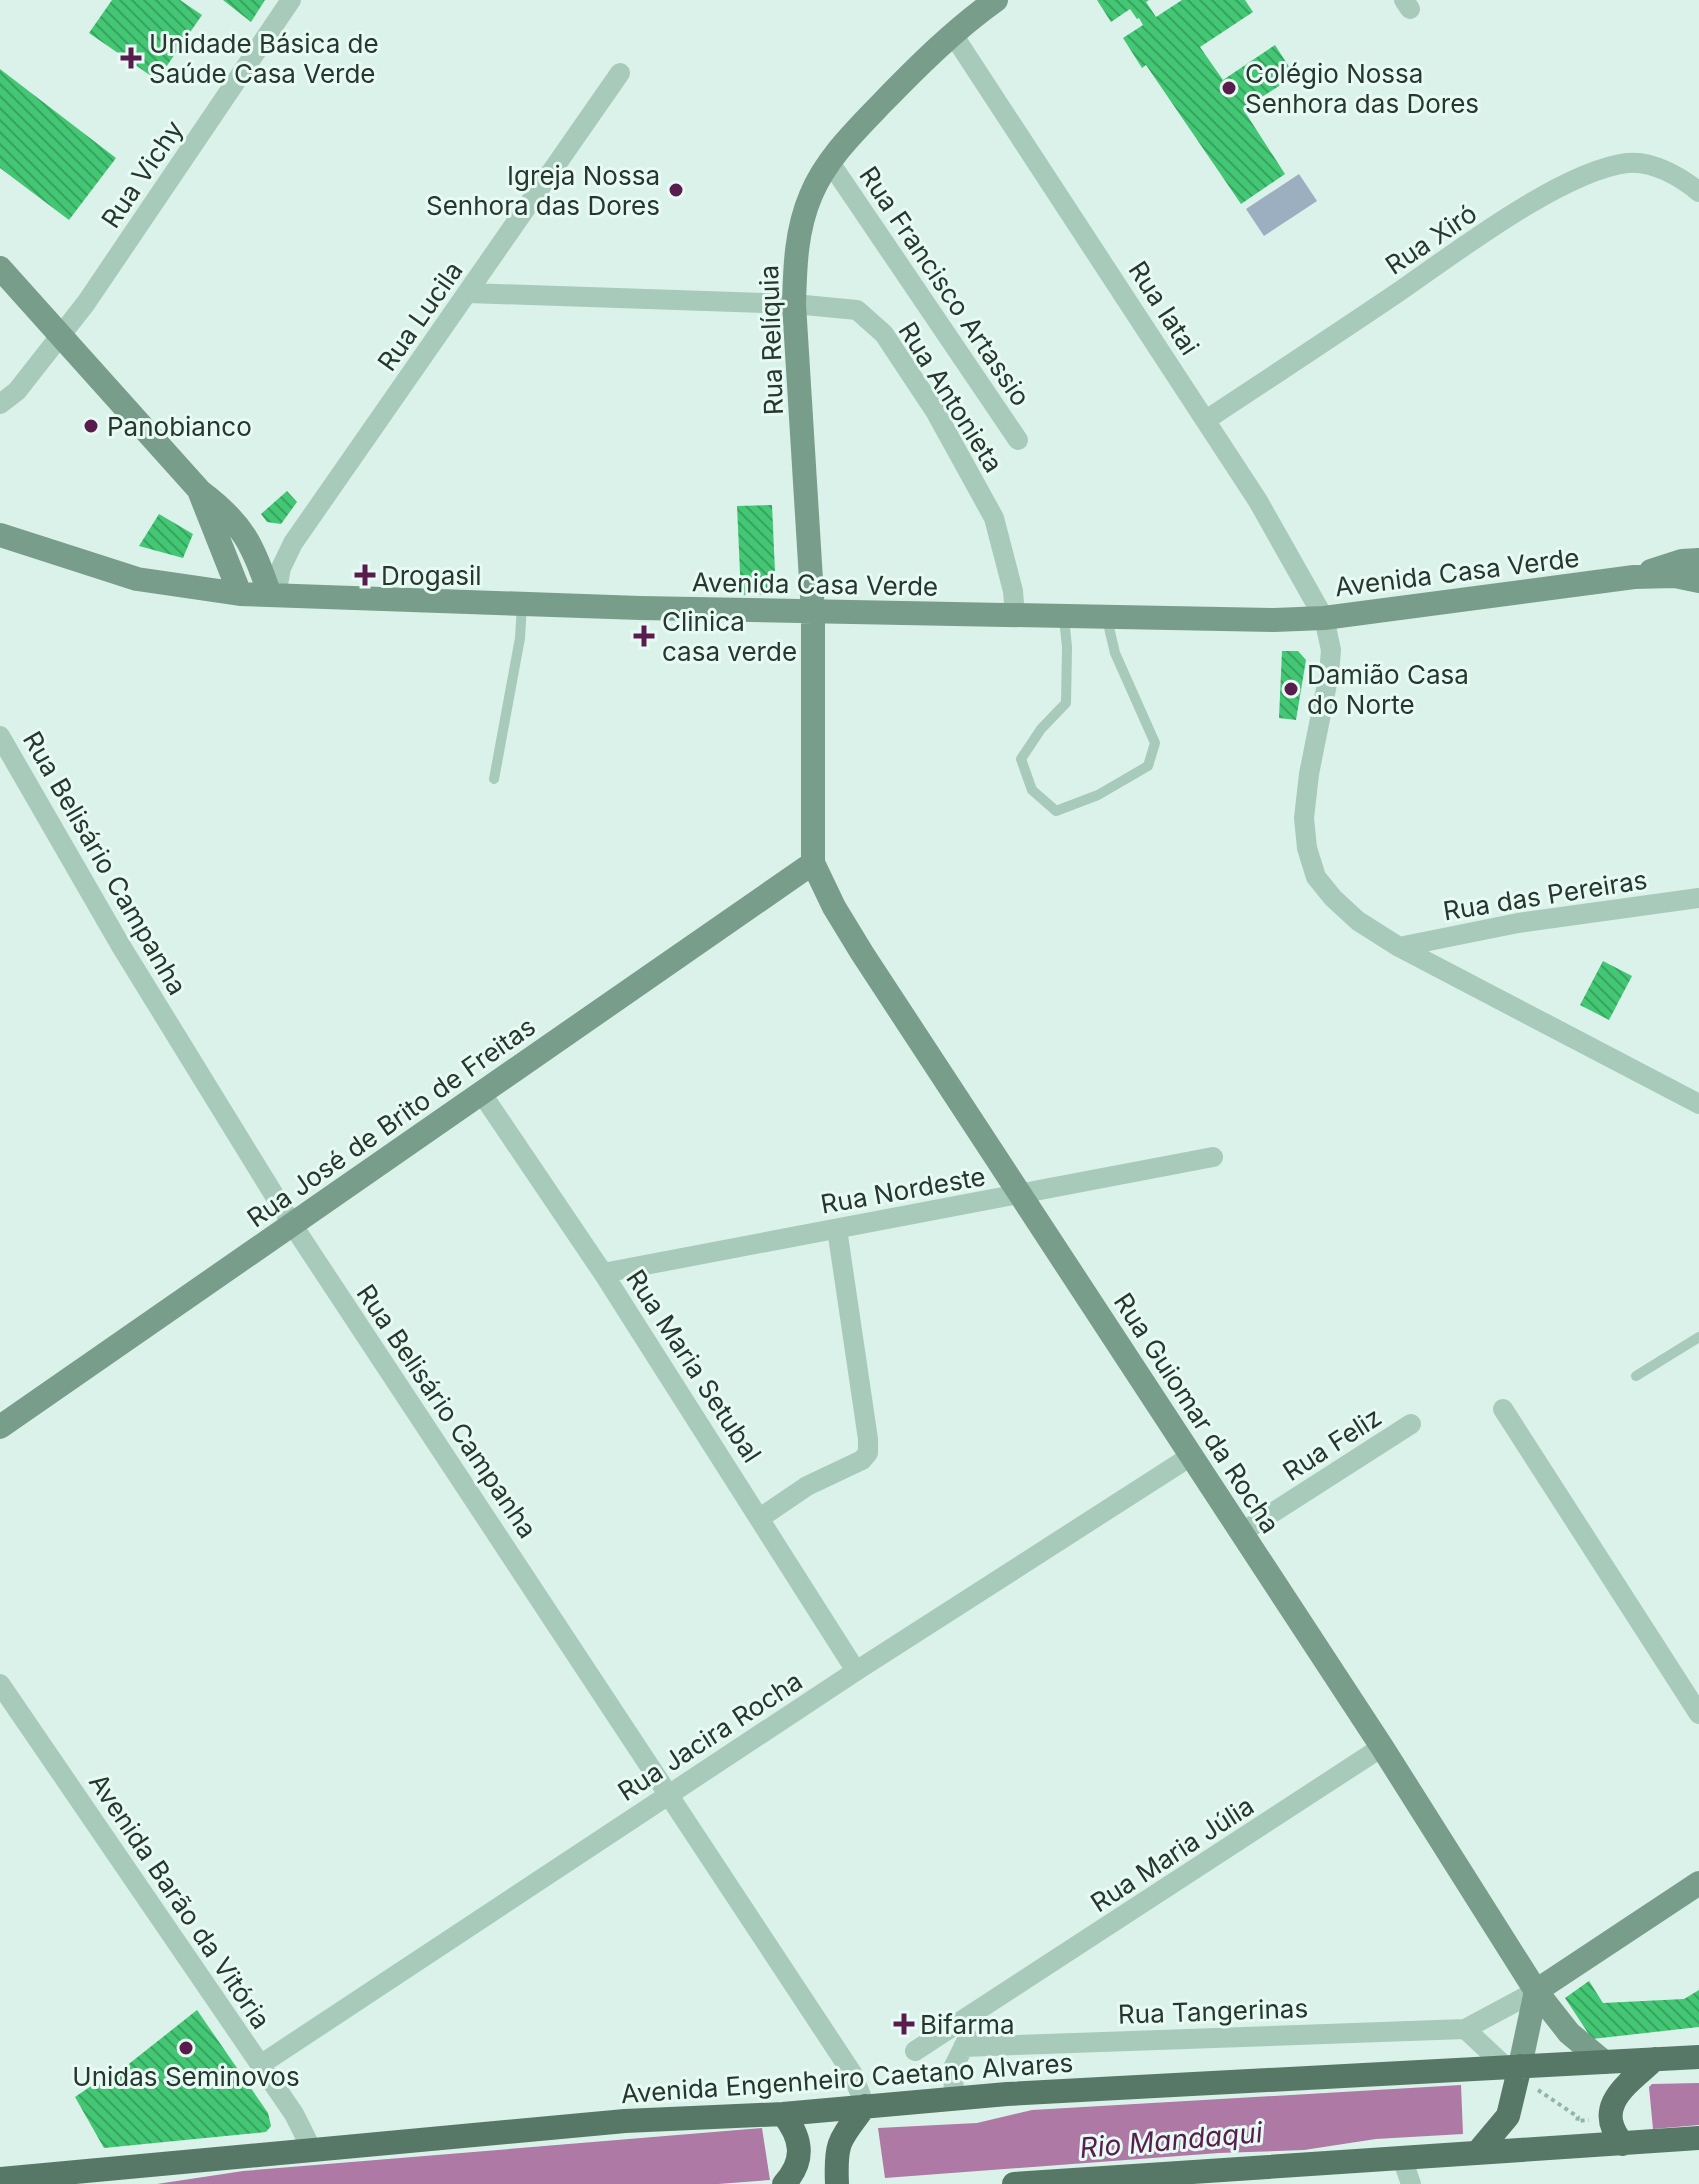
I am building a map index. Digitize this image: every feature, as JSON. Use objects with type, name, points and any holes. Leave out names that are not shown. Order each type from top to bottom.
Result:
[{"type":"main road","name":"Avenida Engenheiro Caetano Alvares","points":[[0,2179],[60,2178],[312,2150],[625,2121],[783,2114],[954,2099],[1699,2057]]},
{"type":"main road","points":[[1623,2144],[1609,2118],[1613,2103],[1622,2090],[1655,2059]]},
{"type":"main road","points":[[1477,2153],[1508,2116],[1513,2066]]},
{"type":"main road","points":[[837,2184],[836,2151],[842,2137],[865,2106]]},
{"type":"main road","points":[[783,2114],[797,2133],[800,2144],[800,2156],[794,2172],[784,2184]]},
{"type":"main road","points":[[1014,2184],[1699,2138]]},
{"type":"street","name":"Rua Vichy","points":[[0,404],[17,391],[86,303],[291,0]]},
{"type":"street","name":"Rua Relíquia","points":[[813,863],[813,612],[794,304],[801,222],[812,192],[829,161],[952,33],[996,0]]},
{"type":"street","name":"Rua Iatai","points":[[952,33],[1258,501],[1324,618]]},
{"type":"street","name":"Rua Lucila","points":[[273,595],[293,543],[620,73]]},
{"type":"street","name":"Rua Francisco Artassio","points":[[829,161],[1018,440]]},
{"type":"street","name":"Rua Xiró","points":[[1206,420],[1456,252],[1542,198],[1594,171],[1630,163],[1650,166],[1684,180],[1699,192]]},
{"type":"street","points":[[0,268],[200,491],[224,509],[242,529],[273,595]]},
{"type":"street","name":"Rua Antonieta","points":[[468,293],[794,304],[857,310],[884,334],[935,411],[994,518],[1013,591],[1015,617]]},
{"type":"street","points":[[200,491],[240,594]]},
{"type":"street","name":"Avenida Casa Verde","points":[[0,535],[137,579],[240,594],[522,605],[1274,620],[1324,618],[1634,577],[1675,576],[1699,581]]},
{"type":"street","name":"Avenida Casa Verde","points":[[1634,577],[1682,561],[1699,560]]},
{"type":"street","points":[[1324,618],[1331,650],[1329,674],[1309,774],[1304,818],[1307,848],[1316,877],[1358,921],[1399,947],[1699,1104]]},
{"type":"street","name":"Rua Belisário Campanha","points":[[3,748],[292,1224],[852,2073],[865,2106]]},
{"type":"street","name":"Rua José de Brito de Freitas","points":[[0,1427],[813,863]]},
{"type":"street","name":"Rua Guiomar da Rocha","points":[[813,863],[848,930],[1382,1747],[1536,1991],[1569,2033],[1604,2062]]},
{"type":"street","name":"Rua das Pereiras","points":[[1399,947],[1518,923],[1699,898]]},
{"type":"street","name":"Rua Maria Setubal","points":[[482,1094],[603,1273],[856,1671]]},
{"type":"street","name":"Rua Nordeste","points":[[603,1273],[1213,1157]]},
{"type":"street","points":[[760,1518],[807,1486],[862,1460],[868,1453],[837,1229]]},
{"type":"street","points":[[1503,1409],[1699,1714]]},
{"type":"street","name":"Rua Feliz","points":[[1241,1533],[1411,1424]]},
{"type":"street","name":"Rua Jacira Rocha","points":[[260,2065],[856,1671],[1191,1456]]},
{"type":"street","name":"Avenida Barão da Vitória","points":[[0,1684],[294,2114],[312,2150]]},
{"type":"street","name":"Rua Maria Júlia","points":[[915,2051],[1382,1747]]},
{"type":"street","name":"Rua Tangerinas","points":[[963,2047],[1465,2029],[1536,1991],[1699,1883]]},
{"type":"street","points":[[1465,2029],[1513,2066],[1536,1991]]},
{"type":"street","name":"Rua Maria Júlia","points":[[954,2099],[953,2068],[974,2025],[990,2005]]},
{"type":"street","points":[[1402,2158],[1411,2184]]},
{"type":"lane","points":[[494,779],[520,638],[522,605]]},
{"type":"lane","points":[[1064,618],[1066,703],[1041,729],[1021,759],[1032,790],[1056,811],[1098,795],[1148,766],[1155,743],[1115,653],[1107,619]]},
{"type":"lane","points":[[1636,1376],[1699,1337]]},
{"type":"path","points":[[1539,2090],[1578,2117],[1577,2121]]},
{"type":"shaded area","points":[[1299,174],[1317,201],[1264,236],[1246,209]]},
{"type":"water","points":[[1699,2083],[1699,2125],[1653,2129],[1649,2087],[1652,2084]]},
{"type":"water","name":"Rio Mandaqui","points":[[1461,2085],[1463,2134],[1376,2139],[1304,2150],[1219,2153],[885,2178],[878,2128],[977,2123],[1032,2110]]},
{"type":"water","points":[[762,2128],[770,2180],[718,2184],[157,2184],[243,2171]]},
{"type":"building","points":[[112,0],[180,0],[202,15],[157,80],[89,33]]},
{"type":"building","points":[[223,0],[265,0],[251,22]]},
{"type":"building","points":[[1097,0],[1149,0],[1146,2],[1156,17],[1182,0],[1245,0],[1253,12],[1200,47],[1223,80],[1275,45],[1295,76],[1243,109],[1285,174],[1241,204],[1146,65],[1142,68],[1123,38],[1143,25],[1139,18],[1130,9],[1111,22]]},
{"type":"building","points":[[0,69],[116,158],[69,220],[0,168]]},
{"type":"building","points":[[287,491],[297,502],[281,524],[267,522],[261,514]]},
{"type":"building","points":[[772,505],[776,594],[741,595],[737,506]]},
{"type":"building","points":[[159,514],[193,534],[183,558],[139,546]]},
{"type":"building","name":"Damião Casa do Norte","points":[[1282,651],[1298,651],[1306,660],[1296,720],[1279,718]]},
{"type":"building","points":[[1603,961],[1632,976],[1609,1020],[1580,1005]]},
{"type":"building","points":[[1589,1981],[1603,2003],[1684,1999],[1699,1990],[1699,2027],[1592,2039],[1565,1998]]},
{"type":"building","name":"Unidas Seminovos","points":[[197,2010],[268,2113],[271,2126],[266,2132],[104,2148],[75,2097],[97,2082],[101,2086]]},
{"type":"place","name":"Unidade Básica de Saúde Casa Verde","points":[[131,58]]},
{"type":"place","name":"Colégio Nossa Senhora das Dores","points":[[1229,88]]},
{"type":"place","name":"Igreja Nossa Senhora das Dores","points":[[676,190]]},
{"type":"place","name":"Panobianco","points":[[91,426]]},
{"type":"place","name":"Drogasil","points":[[365,575]]},
{"type":"place","name":"Clinica casa verde","points":[[644,636]]},
{"type":"place","name":"Damião Casa do Norte","points":[[1291,689]]},
{"type":"place","name":"Bifarma","points":[[904,2024]]},
{"type":"place","name":"Unidas Seminovos","points":[[186,2048]]}]
